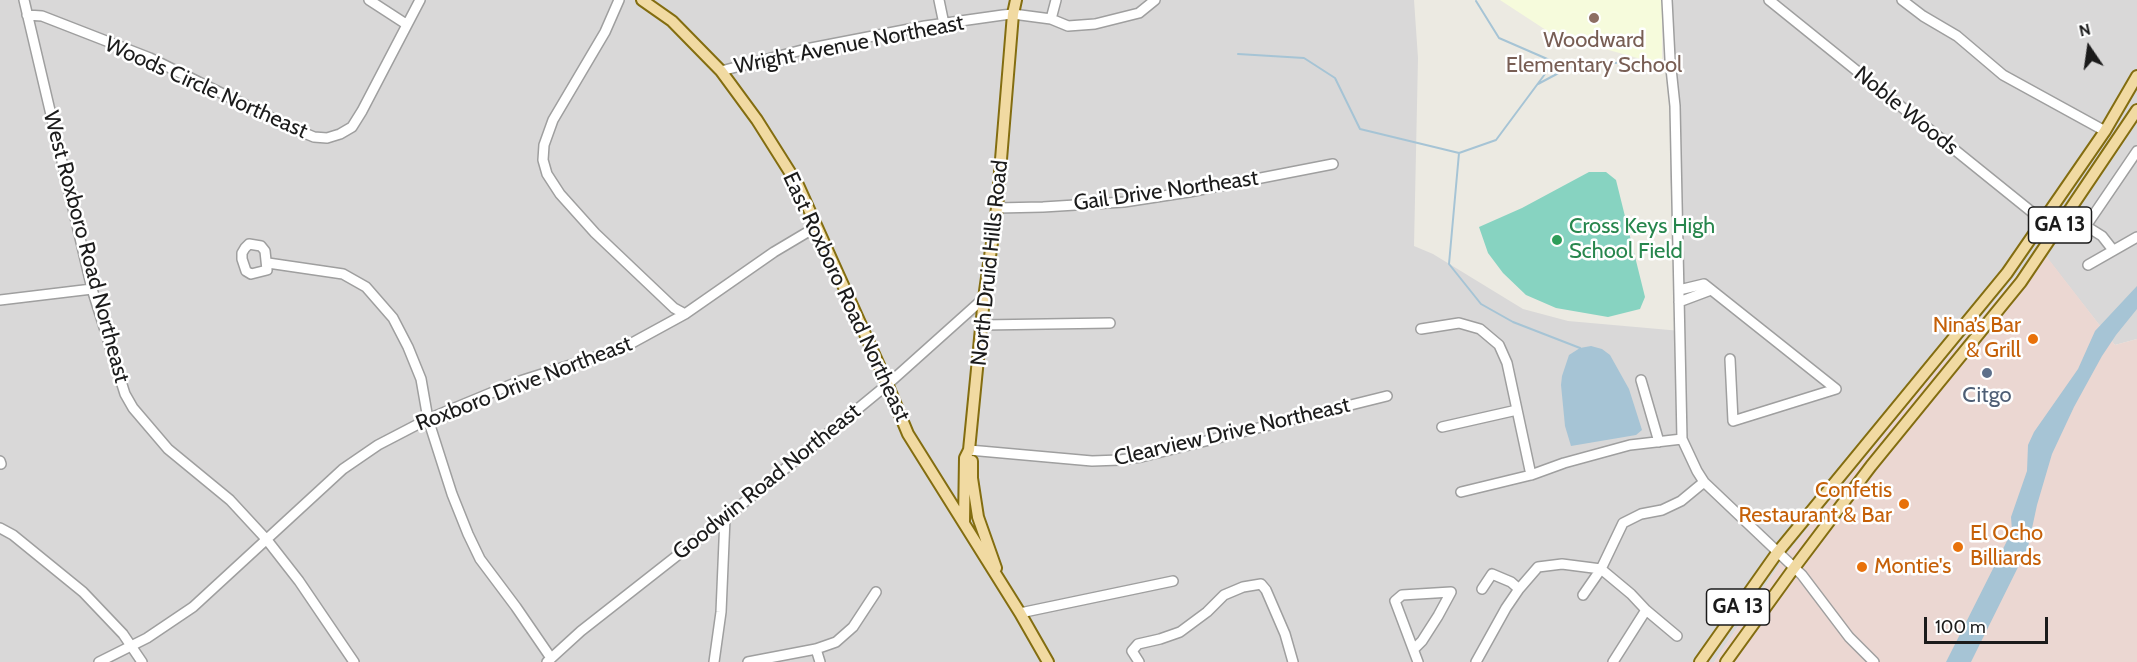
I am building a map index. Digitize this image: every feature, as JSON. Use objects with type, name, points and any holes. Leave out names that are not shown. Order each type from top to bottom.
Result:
[{"type":"main road","name":"East Roxboro Road Northeast","points":[[642,0],[672,21],[721,71],[757,120],[798,185],[888,384],[908,434],[1003,588]]},
{"type":"main road","name":"North Druid Hills Road","points":[[964,525],[965,458],[969,450],[984,298],[997,208],[1016,0]]},
{"type":"main road","name":"GA 13","points":[[1700,662],[1777,553],[2000,282],[2105,131],[2137,76]]},
{"type":"main road","name":"GA 13","points":[[1726,662],[1877,458],[2014,291],[2137,110]]},
{"type":"main road","points":[[969,450],[972,458],[972,478],[978,517],[1003,588],[1048,662]]},
{"type":"street","name":"West Roxboro Road Northeast","points":[[24,0],[93,289],[118,377],[133,408],[168,448],[230,500],[267,540],[299,581],[354,662]]},
{"type":"street","points":[[369,0],[406,24]]},
{"type":"street","name":"Woods Circle Northeast","points":[[27,15],[42,16],[150,58],[292,128],[314,137],[327,138],[352,127],[420,0]]},
{"type":"street","points":[[619,0],[605,32],[553,120],[544,145],[543,159],[547,174],[560,194],[595,233],[674,308],[685,314]]},
{"type":"street","points":[[939,0],[944,24]]},
{"type":"street","points":[[1051,19],[1056,0]]},
{"type":"street","name":"Wright Avenue Northeast","points":[[721,71],[806,49],[1013,14],[1051,19],[1068,26],[1095,24],[1140,13],[1155,0]]},
{"type":"street","points":[[1667,0],[1675,106],[1674,149],[1682,440],[1704,482],[1802,575],[1849,636],[1874,662]]},
{"type":"street","name":"Noble Woods","points":[[1769,0],[2043,221]]},
{"type":"street","points":[[1902,0],[1923,16],[1957,36],[2003,75],[2105,131]]},
{"type":"street","points":[[2086,226],[2137,150]]},
{"type":"street","name":"Gail Drive Northeast","points":[[997,208],[1124,202],[1333,164]]},
{"type":"street","points":[[2062,222],[2086,226],[2102,236],[2113,250]]},
{"type":"street","name":"Roxboro Drive Northeast","points":[[99,662],[132,647],[193,607],[343,469],[378,445],[428,419],[519,381],[621,349],[685,314],[774,252],[816,227]]},
{"type":"street","points":[[2088,265],[2137,237]]},
{"type":"street","points":[[268,263],[343,274],[366,287],[393,318],[421,379],[428,419],[452,494],[468,534],[480,558],[516,607],[549,660]]},
{"type":"street","points":[[1679,290],[1707,287],[1836,389],[1733,421],[1730,359]]},
{"type":"street","points":[[1679,302],[1707,287]]},
{"type":"street","points":[[0,300],[93,289]]},
{"type":"street","name":"Goodwin Road Northeast","points":[[549,660],[581,631],[725,518],[888,384],[984,298]]},
{"type":"street","points":[[983,325],[1110,323]]},
{"type":"street","points":[[1421,329],[1459,323],[1480,329],[1499,345],[1507,363],[1531,475]]},
{"type":"street","points":[[1641,381],[1659,442]]},
{"type":"street","name":"Clearview Drive Northeast","points":[[969,450],[1092,461],[1120,460],[1141,457],[1387,396]]},
{"type":"street","points":[[1442,427],[1517,410]]},
{"type":"street","points":[[1461,492],[1531,475],[1564,463],[1630,445],[1682,440]]},
{"type":"street","points":[[1583,596],[1601,568],[1623,523],[1641,514],[1662,510],[1681,501],[1704,482]]},
{"type":"street","points":[[714,662],[721,612],[725,518]]},
{"type":"street","points":[[0,528],[14,535],[83,592],[123,634],[142,662]]},
{"type":"street","points":[[1476,662],[1519,589],[1538,567],[1562,564],[1601,568],[1677,636]]},
{"type":"street","points":[[1482,589],[1492,574],[1511,582],[1519,589]]},
{"type":"street","points":[[1020,613],[1173,581]]},
{"type":"street","points":[[1139,662],[1132,651],[1138,644],[1180,632],[1207,612],[1224,595],[1243,587],[1261,584],[1266,590],[1285,634],[1293,662]]},
{"type":"street","points":[[748,662],[816,649],[836,642],[853,627],[876,592]]},
{"type":"street","points":[[1414,649],[1422,641],[1451,592],[1402,595],[1395,601],[1418,662]]},
{"type":"street","points":[[1613,662],[1646,610]]},
{"type":"street","points":[[816,649],[820,662]]},
{"type":"shaded area","points":[[0,0],[1414,0],[1418,58],[1414,246],[1433,254],[1523,309],[1568,321],[1681,331],[1670,176],[1673,0],[2137,0],[2137,339],[2115,345],[2039,248],[1786,555],[1714,662],[0,662]]},
{"type":"shaded area","name":"Woodward Elementary School","points":[[1500,0],[1662,0],[1662,65],[1552,34]]},
{"type":"shaded area","name":"Cross Keys High School Field","points":[[1589,172],[1606,172],[1616,180],[1645,297],[1640,309],[1608,317],[1556,308],[1526,295],[1503,273],[1488,253],[1479,227],[1522,208]]},
{"type":"shaded area","points":[[2040,248],[2115,345],[2137,339],[2137,662],[1714,662],[1786,555],[1920,390]]},
{"type":"shaded area","points":[[2137,286],[2137,309],[2102,356],[2052,454],[2028,547],[1971,662],[1946,662],[2012,531],[2011,517],[2027,471],[2028,445],[2034,432],[2078,369],[2095,331]]},
{"type":"shaded area","points":[[1591,346],[1602,349],[1610,355],[1629,389],[1642,430],[1636,435],[1571,446],[1565,426],[1562,376],[1569,355],[1580,348]]},
{"type":"waterway","points":[[1476,1],[1499,38],[1568,68],[1538,84]]},
{"type":"waterway","points":[[1238,54],[1304,58],[1335,78],[1360,129],[1459,153]]},
{"type":"waterway","points":[[1580,348],[1513,322],[1481,304],[1449,264],[1459,153],[1496,140],[1548,70],[1643,60]]},
{"type":"place","name":"Woodward Elementary School","points":[[1594,18]]},
{"type":"place","name":"Cross Keys High School Field","points":[[1557,240]]},
{"type":"place","name":"Nina’s Bar & Grill","points":[[2033,339]]},
{"type":"place","name":"Citgo","points":[[1987,373]]},
{"type":"place","name":"Confetis Restaurant & Bar","points":[[1904,504]]},
{"type":"place","name":"El Ocho Billiards","points":[[1958,547]]},
{"type":"place","name":"Montie's","points":[[1862,567]]}]
